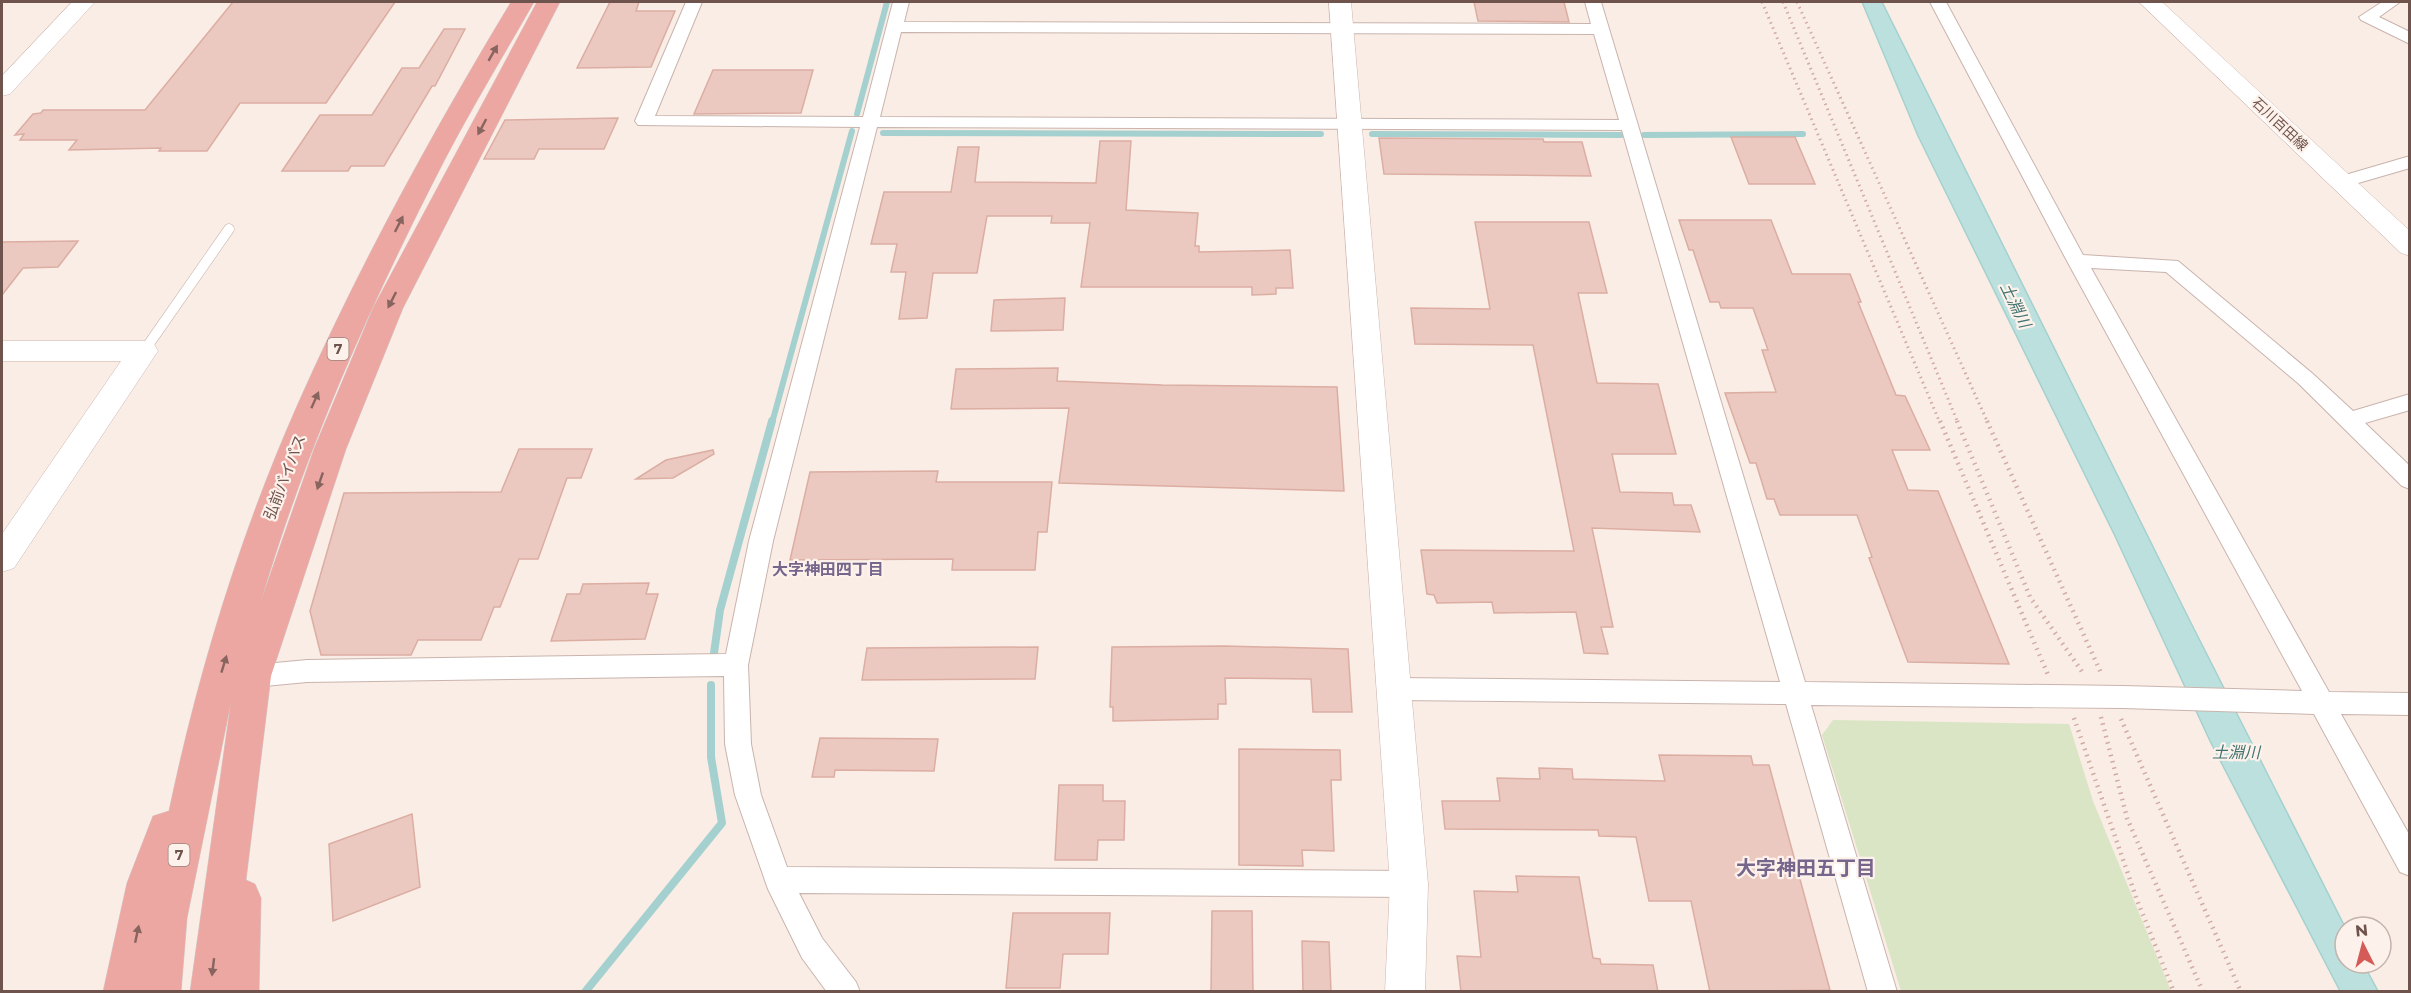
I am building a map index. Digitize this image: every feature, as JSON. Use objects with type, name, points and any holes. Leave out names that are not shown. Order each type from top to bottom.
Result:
[{"type":"highway","name":"弘前バイパス","points":[[160,992],[166,918],[207,720],[266,527],[312,408],[358,305],[432,159],[522,2]]},
{"type":"highway","name":"7","points":[[211,992],[253,676],[330,449],[388,308],[549,2]]},
{"type":"highway","points":[[124,992],[147,883],[207,720]]},
{"type":"highway","points":[[238,992],[247,722]]},
{"type":"street","points":[[2,89],[84,2]]},
{"type":"street","points":[[694,2],[644,121],[1630,125]]},
{"type":"street","points":[[846,992],[812,948],[778,880],[748,795],[738,744],[736,665],[761,542],[902,2]]},
{"type":"street","points":[[1593,2],[1883,992]]},
{"type":"street","points":[[1938,2],[2077,261],[2409,863]]},
{"type":"street","name":"石川百田線","points":[[2150,2],[2409,247]]},
{"type":"street","points":[[2392,2],[2367,17],[2409,39]]},
{"type":"street","points":[[895,27],[1341,15],[1602,29]]},
{"type":"street","points":[[1341,15],[1409,884],[1405,992]]},
{"type":"street","points":[[2341,182],[2409,162]]},
{"type":"street","points":[[2077,261],[2171,266],[2306,378],[2409,480]]},
{"type":"street","points":[[2,351],[144,351]]},
{"type":"street","points":[[2,559],[144,351]]},
{"type":"street","points":[[2350,420],[2409,402]]},
{"type":"street","points":[[253,676],[308,671],[736,665]]},
{"type":"street","points":[[1395,689],[1796,694],[2112,704],[2409,704]]},
{"type":"street","points":[[778,880],[1409,884]]},
{"type":"lane","points":[[144,351],[229,229]]},
{"type":"path","points":[[1762,2],[2049,678]]},
{"type":"path","points":[[1783,2],[2030,597],[2087,679]]},
{"type":"path","points":[[1797,2],[2241,992]]},
{"type":"path","points":[[2112,704],[2127,818],[2203,992]]},
{"type":"path","points":[[2074,717],[2137,900],[2174,992]]},
{"type":"green space","points":[[1833,720],[2069,724],[2093,801],[2171,991],[1901,991],[1822,735]]},
{"type":"water","name":"土淵川","points":[[1862,2],[1882,2],[2339,915],[2333,915],[2333,975],[2369,975],[2378,991],[2340,991],[2210,741],[2114,534],[1918,136]]},
{"type":"building","points":[[233,2],[395,2],[326,103],[240,103],[207,151],[159,151],[161,148],[69,150],[77,140],[20,140],[24,134],[15,135],[33,114],[41,113],[43,110],[145,110]]},
{"type":"building","points":[[610,2],[639,2],[636,11],[675,11],[651,67],[577,68]]},
{"type":"building","points":[[1474,2],[1564,2],[1569,22],[1478,21]]},
{"type":"building","points":[[444,29],[465,29],[435,86],[432,86],[384,166],[351,166],[348,171],[282,171],[320,115],[372,115],[402,68],[419,68]]},
{"type":"building","points":[[713,70],[813,70],[801,113],[694,114]]},
{"type":"building","points":[[618,118],[604,149],[539,149],[534,159],[484,159],[505,120]]},
{"type":"building","points":[[1731,137],[1795,137],[1815,184],[1749,184]]},
{"type":"building","points":[[1379,138],[1543,139],[1544,142],[1582,142],[1591,176],[1384,174]]},
{"type":"building","points":[[1100,141],[1131,141],[1126,210],[1198,213],[1195,246],[1199,246],[1199,252],[1290,250],[1293,288],[1276,288],[1276,294],[1252,295],[1252,287],[1081,287],[1090,223],[1051,223],[1052,216],[987,216],[977,273],[933,273],[927,318],[899,319],[906,272],[891,272],[897,244],[871,244],[884,192],[951,192],[958,147],[979,147],[975,182],[1096,183]]},
{"type":"building","points":[[1679,220],[1771,220],[1792,274],[1850,274],[1861,302],[1858,302],[1896,395],[1905,396],[1930,450],[1892,450],[1908,490],[1938,491],[2009,664],[1908,662],[1869,558],[1872,557],[1857,515],[1780,515],[1774,499],[1767,499],[1756,463],[1750,463],[1725,393],[1776,392],[1762,350],[1768,350],[1753,308],[1721,308],[1719,302],[1710,302],[1693,250],[1689,250]]},
{"type":"building","points":[[1475,222],[1589,222],[1607,293],[1578,293],[1597,383],[1658,384],[1676,454],[1612,454],[1620,492],[1672,493],[1674,505],[1691,505],[1700,532],[1592,528],[1613,627],[1601,627],[1608,654],[1584,653],[1576,612],[1494,613],[1492,602],[1437,603],[1434,595],[1427,594],[1421,550],[1574,551],[1533,345],[1415,344],[1411,308],[1490,309]]},
{"type":"building","points":[[78,241],[58,267],[23,268],[2,295],[2,242]]},
{"type":"building","points":[[1065,298],[1063,330],[991,331],[994,300]]},
{"type":"building","points":[[1058,368],[1057,381],[1337,387],[1344,491],[1059,483],[1069,408],[951,409],[956,369]]},
{"type":"building","points":[[519,449],[592,449],[581,478],[567,478],[538,559],[519,559],[500,607],[494,607],[481,640],[418,640],[411,655],[321,655],[310,611],[344,493],[501,492]]},
{"type":"building","points":[[713,450],[714,454],[673,478],[636,479],[666,460]]},
{"type":"building","points":[[938,471],[936,482],[1052,482],[1047,532],[1038,532],[1035,570],[952,570],[953,559],[790,560],[810,472]]},
{"type":"building","points":[[649,583],[646,594],[658,594],[645,639],[551,641],[567,594],[580,594],[583,584]]},
{"type":"building","points":[[1224,646],[1348,649],[1352,712],[1313,712],[1311,679],[1225,678],[1226,704],[1218,704],[1218,719],[1113,721],[1113,707],[1110,707],[1112,647]]},
{"type":"building","points":[[1038,647],[1035,679],[862,680],[867,648]]},
{"type":"building","points":[[820,738],[938,739],[934,771],[835,770],[834,777],[812,777]]},
{"type":"building","points":[[1239,749],[1340,750],[1341,780],[1331,780],[1334,851],[1302,850],[1303,866],[1239,865]]},
{"type":"building","points":[[1659,755],[1751,756],[1753,765],[1769,765],[1830,990],[1710,992],[1691,901],[1649,901],[1636,837],[1599,836],[1598,830],[1445,829],[1442,801],[1500,801],[1497,778],[1540,779],[1539,768],[1572,769],[1573,779],[1665,781]]},
{"type":"building","points":[[1059,785],[1103,785],[1103,801],[1125,801],[1124,840],[1098,840],[1097,860],[1055,860]]},
{"type":"building","points":[[412,814],[420,887],[333,921],[329,844]]},
{"type":"building","points":[[1516,876],[1579,877],[1593,958],[1600,959],[1601,964],[1653,965],[1658,992],[1461,992],[1457,956],[1481,957],[1474,891],[1518,892]]},
{"type":"building","points":[[1212,911],[1252,911],[1253,992],[1211,992]]},
{"type":"building","points":[[1013,913],[1110,913],[1108,954],[1063,954],[1060,988],[1006,988]]},
{"type":"building","points":[[1302,941],[1329,942],[1331,992],[1303,992]]},
{"type":"waterway","points":[[857,114],[887,2]]},
{"type":"waterway","points":[[772,423],[852,131]]},
{"type":"waterway","points":[[883,133],[1321,134]]},
{"type":"waterway","points":[[1372,134],[1621,135]]},
{"type":"waterway","points":[[1644,135],[1803,134]]},
{"type":"waterway","points":[[714,653],[720,610],[772,421]]},
{"type":"waterway","points":[[585,992],[722,823],[711,757],[711,685]]},
{"type":"district","name":"大字神田四丁目","points":[[828,569]]},
{"type":"district","name":"大字神田五丁目","points":[[1806,868]]}]
